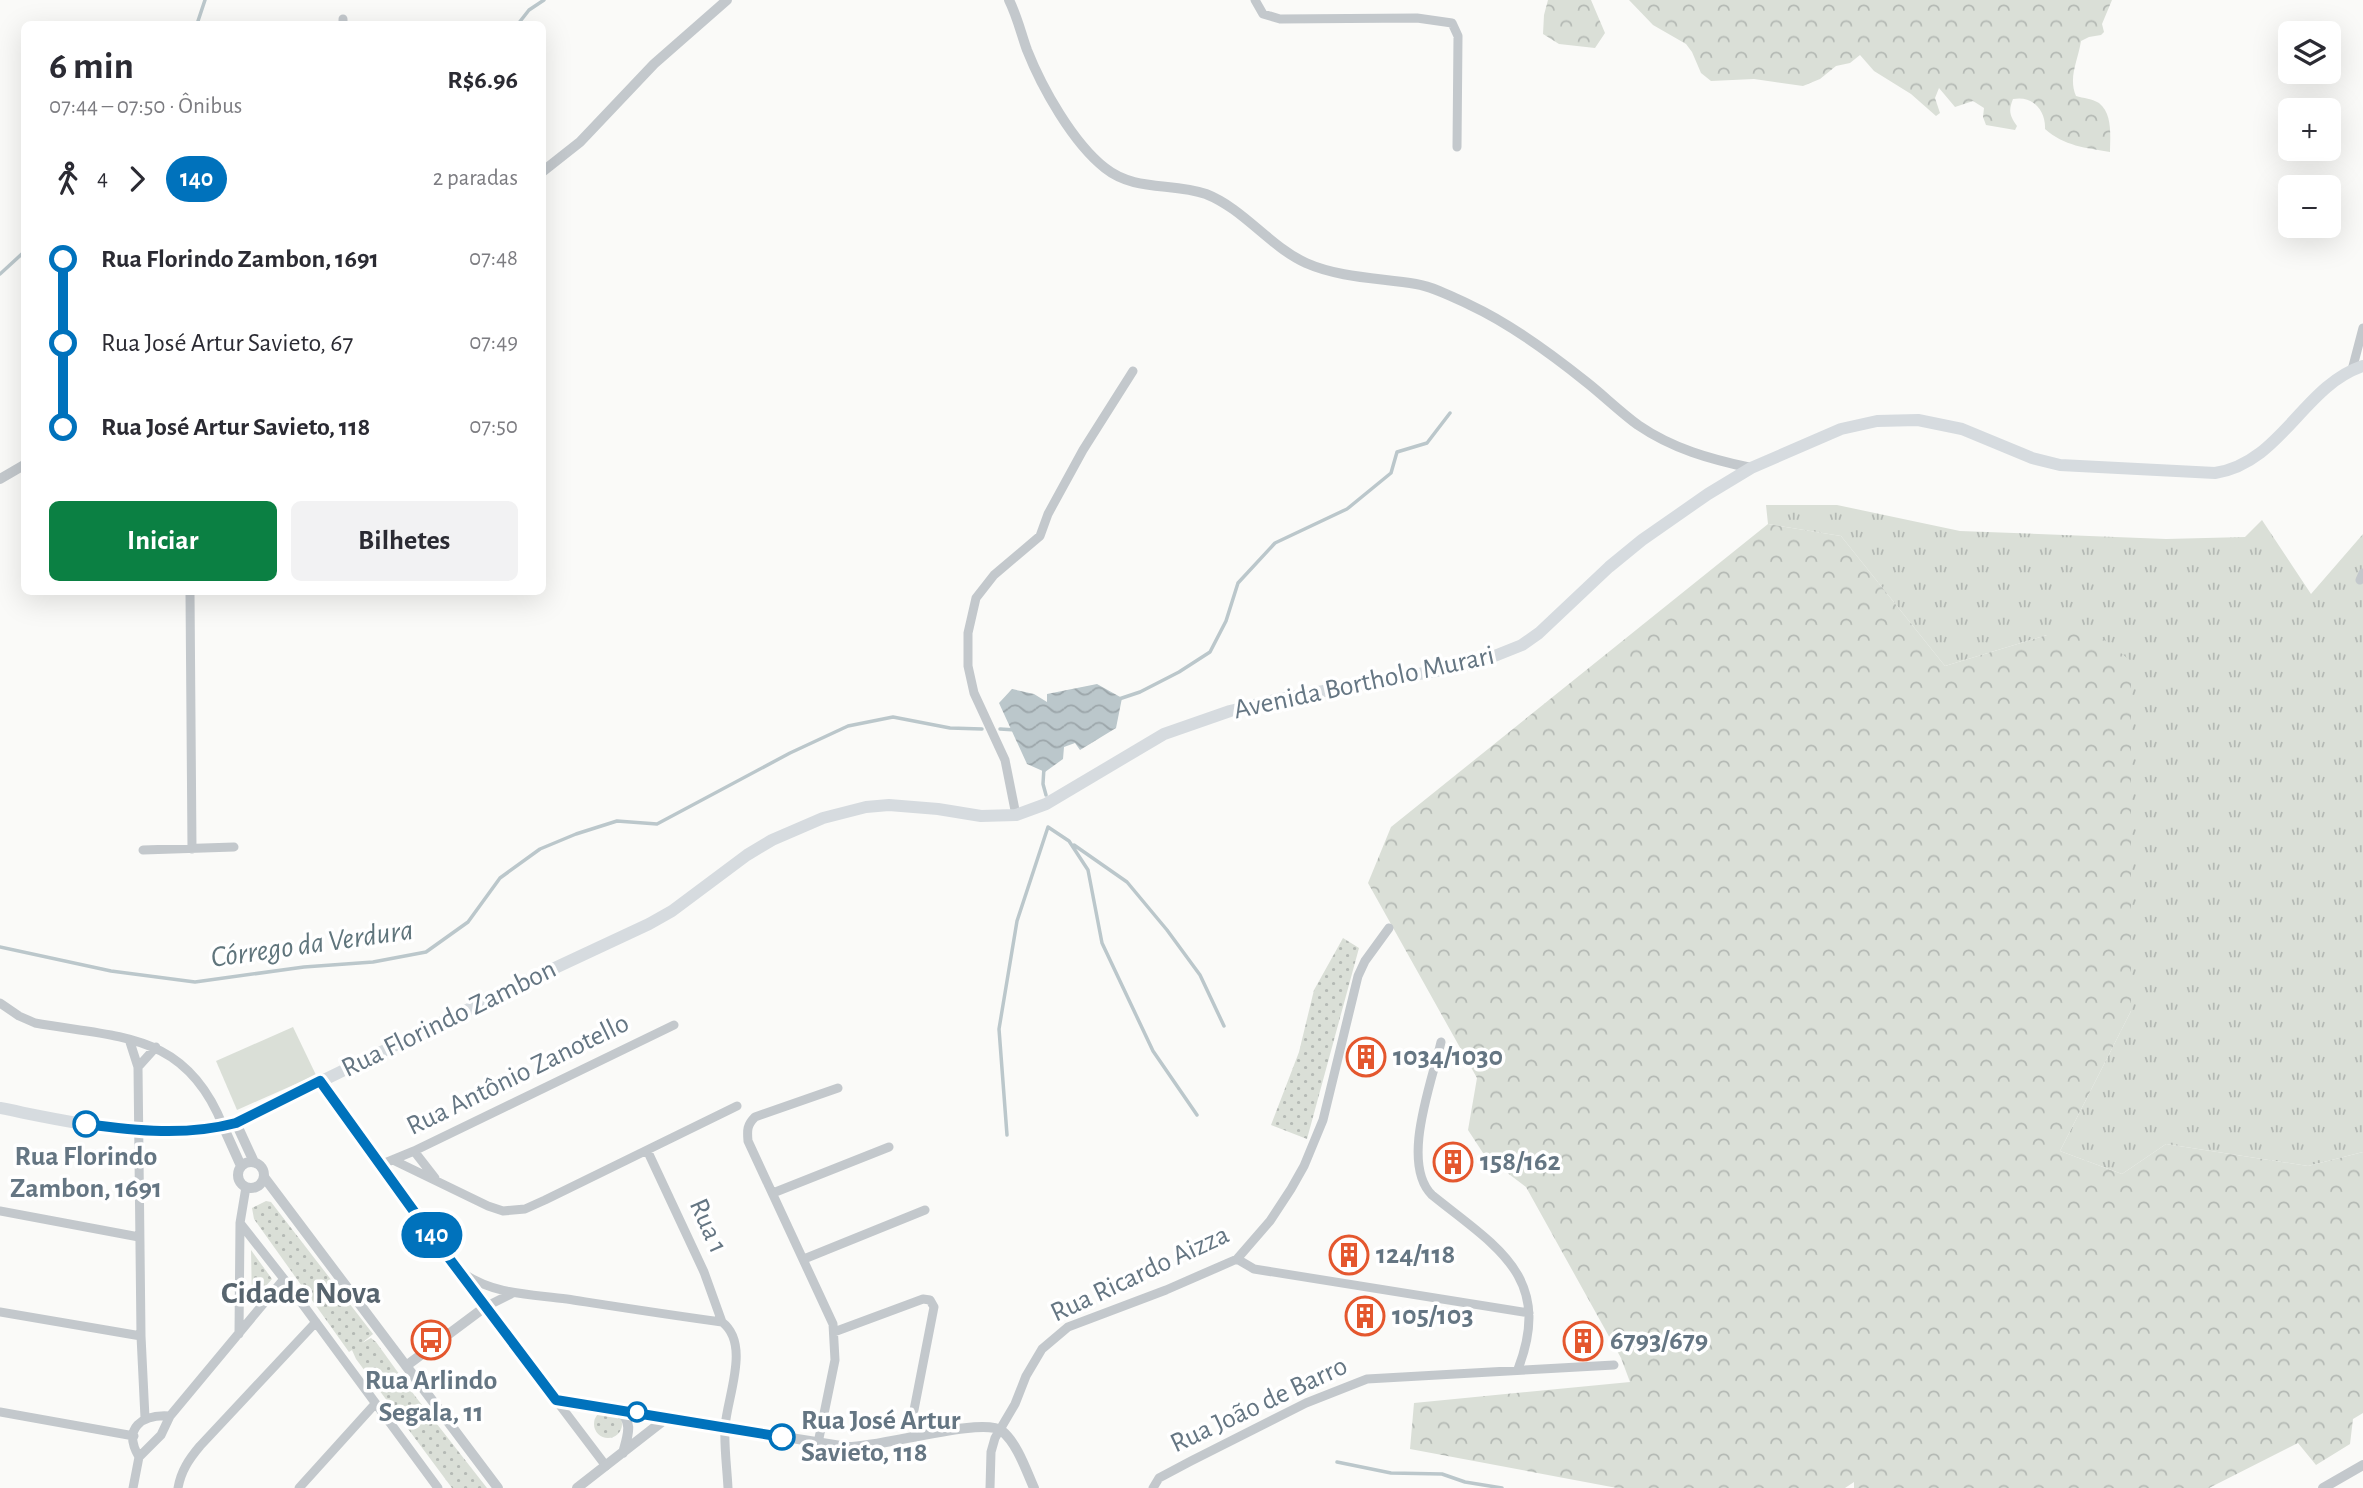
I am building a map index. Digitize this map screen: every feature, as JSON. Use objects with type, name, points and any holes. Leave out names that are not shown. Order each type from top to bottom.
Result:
[{"type":"main road","name":"Avenida Bortholo Murari","points":[[614,942],[672,911],[747,855],[772,840],[823,818],[866,807],[889,805],[938,808],[981,816],[1016,814],[1046,804],[1164,734],[1230,711],[1279,699],[1447,669],[1482,661],[1522,645],[1539,633],[1642,540],[1708,494],[1751,468],[1841,429],[1877,421],[1906,419],[1947,424],[2032,458],[2060,465],[2204,474],[2227,471],[2262,453],[2333,382],[2358,368]]},
{"type":"main road","name":"Rua Florindo Zambon","points":[[0,1108],[140,1131],[192,1130],[230,1124],[512,988],[614,942]]},
{"type":"street","points":[[546,169],[580,142],[654,64],[727,0]]},
{"type":"street","points":[[1009,0],[1038,75],[1067,123],[1086,149],[1119,179],[1140,184],[1186,188],[1213,197],[1285,251],[1307,263],[1359,276],[1419,285],[1472,306],[1527,338],[1638,425],[1682,450],[1704,458],[1751,468]]},
{"type":"street","points":[[1255,0],[1263,14],[1280,19],[1417,18],[1452,23],[1458,36],[1458,147]]},
{"type":"street","points":[[2358,368],[2363,328]]},
{"type":"street","points":[[1016,814],[1005,761],[974,692],[968,666],[968,633],[976,598],[994,575],[1040,536],[1048,514],[1083,450],[1133,371]]},
{"type":"street","points":[[0,479],[21,467]]},
{"type":"street","points":[[190,595],[192,849]]},
{"type":"street","points":[[143,850],[234,847]]},
{"type":"street","name":"Rua Ricardo Aizza","points":[[990,1488],[995,1428],[1015,1404],[1042,1349],[1075,1324],[1166,1290],[1237,1259],[1270,1222],[1304,1166],[1323,1120],[1358,976],[1365,961],[1389,928]]},
{"type":"street","points":[[0,1003],[35,1023],[129,1039],[156,1047],[186,1069],[217,1112],[230,1124],[254,1162],[262,1167],[264,1177],[498,1488]]},
{"type":"street","name":"Rua Antônio Zanotello","points":[[380,1165],[674,1025]]},
{"type":"street","points":[[129,1039],[138,1067],[139,1237],[145,1418]]},
{"type":"street","points":[[1441,1042],[1418,1139],[1419,1175],[1423,1187],[1493,1244],[1513,1264],[1525,1290],[1529,1312],[1527,1338],[1518,1369]]},
{"type":"street","points":[[138,1067],[156,1047]]},
{"type":"street","points":[[320,1081],[458,1271],[606,1466]]},
{"type":"street","points":[[817,1443],[835,1360],[834,1332],[827,1308],[748,1141],[749,1123],[755,1117],[838,1088]]},
{"type":"street","points":[[393,1160],[488,1206],[513,1212],[545,1200],[737,1106]]},
{"type":"street","points":[[230,1124],[241,1166],[239,1180],[246,1187],[258,1186],[264,1177]]},
{"type":"street","points":[[773,1193],[888,1147]]},
{"type":"street","name":"Rua 1","points":[[647,1150],[709,1284],[722,1322],[729,1327],[737,1345],[725,1428],[728,1488]]},
{"type":"street","points":[[414,1151],[436,1180]]},
{"type":"street","points":[[241,1166],[254,1162]]},
{"type":"street","points":[[239,1334],[240,1223],[246,1187]]},
{"type":"street","points":[[804,1259],[925,1210]]},
{"type":"street","points":[[0,1211],[139,1237]]},
{"type":"street","points":[[240,1223],[438,1488]]},
{"type":"street","points":[[1237,1259],[1254,1269],[1529,1312]]},
{"type":"street","points":[[458,1271],[486,1286],[512,1294],[548,1296],[722,1322]]},
{"type":"street","points":[[133,1488],[139,1457],[161,1435],[170,1416],[284,1279]]},
{"type":"street","points":[[406,1366],[485,1307],[512,1294]]},
{"type":"street","points":[[834,1332],[923,1299],[930,1300],[934,1307],[914,1410]]},
{"type":"street","points":[[0,1311],[141,1336]]},
{"type":"street","points":[[178,1488],[180,1477],[200,1446],[316,1322]]},
{"type":"street","name":"Rua João de Barro","points":[[1153,1488],[1159,1478],[1191,1461],[1306,1403],[1367,1379],[1615,1366]]},
{"type":"street","points":[[556,1400],[847,1447],[867,1447],[968,1427],[995,1428],[1010,1440],[1034,1488]]},
{"type":"street","points":[[305,1486],[375,1404]]},
{"type":"street","points":[[617,1409],[629,1423],[622,1453]]},
{"type":"street","points":[[0,1412],[134,1436]]},
{"type":"street","points":[[139,1457],[134,1446],[135,1429],[145,1418],[170,1416]]},
{"type":"street","points":[[577,1488],[668,1418]]},
{"type":"street","points":[[2323,1488],[2363,1465]]},
{"type":"green space","points":[[1548,0],[1591,0],[1605,33],[1595,48],[1559,44],[1543,34]]},
{"type":"green space","points":[[1629,0],[2112,0],[2102,24],[2104,32],[2081,41],[2073,82],[2076,96],[2099,103],[2107,113],[2110,152],[2076,145],[2052,135],[2045,129],[2041,111],[2027,99],[2013,99],[2010,110],[2017,126],[2015,130],[1986,125],[1984,108],[1973,101],[1955,107],[1939,88],[1935,98],[1940,113],[1936,116],[1911,94],[1874,71],[1860,55],[1850,63],[1836,66],[1820,79],[1803,86],[1754,79],[1711,81],[1701,73],[1686,44],[1653,25]]},
{"type":"green space","points":[[1766,505],[1837,505],[1960,531],[2166,539],[2245,537],[2262,520],[2311,594],[2363,534],[2363,1152],[2308,1166],[2166,1144],[2122,1174],[2060,1151],[2131,1011],[2047,635],[1945,666],[1841,536],[1768,524]]},
{"type":"green space","points":[[1768,524],[1841,536],[1945,666],[2047,635],[2088,627],[2131,661],[2131,1011],[2060,1151],[2122,1174],[2166,1144],[2308,1166],[2363,1152],[2363,1413],[2353,1419],[2350,1444],[2316,1465],[2298,1443],[2209,1488],[1854,1488],[1854,1482],[1845,1488],[1617,1488],[1410,1449],[1414,1403],[1630,1382],[1621,1358],[1526,1187],[1485,1156],[1468,1130],[1477,1078],[1368,883],[1391,827]]},
{"type":"green space","points":[[1343,938],[1359,948],[1307,1139],[1271,1125],[1299,1052],[1314,990]]},
{"type":"green space","points":[[293,1027],[316,1075],[237,1110],[216,1061]]},
{"type":"green space","points":[[266,1201],[271,1202],[373,1334],[362,1343],[371,1338],[376,1342],[487,1488],[452,1488],[352,1350],[349,1352],[254,1219],[252,1208]]},
{"type":"green space","points":[[251,1250],[272,1279],[252,1302]]},
{"type":"green space","points":[[608,1410],[618,1414],[622,1424],[618,1434],[608,1438],[598,1434],[594,1424],[598,1414]]},
{"type":"water","points":[[1097,684],[1122,698],[1116,728],[1080,750],[1075,743],[1064,747],[1063,759],[1045,772],[1027,764],[999,703],[1012,689],[1034,694],[1047,702],[1047,694]]},
{"type":"waterway","points":[[198,21],[205,0]]},
{"type":"waterway","points":[[520,21],[529,10],[544,0]]},
{"type":"waterway","points":[[0,274],[21,255]]},
{"type":"waterway","points":[[1119,699],[1140,692],[1179,672],[1210,652],[1226,621],[1238,583],[1275,543],[1347,509],[1391,473],[1397,452],[1427,443],[1450,413]]},
{"type":"waterway","name":"Córrego da Verdura","points":[[0,947],[111,971],[195,982],[304,967],[373,962],[426,952],[468,922],[500,878],[540,849],[576,834],[617,821],[657,824],[790,753],[848,726],[893,717],[950,728],[982,729]]},
{"type":"waterway","name":"Córrego da Verdura","points":[[1000,729],[1016,730]]},
{"type":"waterway","points":[[1044,767],[1043,784],[1046,795]]},
{"type":"waterway","points":[[1007,1135],[999,1029],[1017,921],[1048,827],[1069,841],[1088,870],[1102,943],[1153,1051],[1197,1115]]},
{"type":"waterway","points":[[1074,845],[1127,882],[1167,930],[1200,975],[1224,1026]]},
{"type":"waterway","points":[[1337,1462],[1391,1473],[1442,1474],[1465,1482],[1502,1488]]},
{"type":"bus line","name":"140","points":[[86,1124],[140,1131],[192,1130],[223,1126],[236,1123],[320,1081],[418,1217],[556,1400],[782,1437]]},
{"type":"place","name":"1034/1030","points":[[1366,1057]]},
{"type":"place","name":"Rua Florindo Zambon, 1691","points":[[86,1124]]},
{"type":"place","name":"158/162","points":[[1453,1162]]},
{"type":"place","name":"124/118","points":[[1349,1255]]},
{"type":"place","name":"105/103","points":[[1365,1316]]},
{"type":"place","name":"Rua Arlindo Segala, 11","points":[[431,1340]]},
{"type":"place","name":"6793/679","points":[[1583,1341]]},
{"type":"place","name":"Rua José Artur Savieto, 118","points":[[782,1437]]},
{"type":"district","name":"Cidade Nova","points":[[301,1293]]}]
